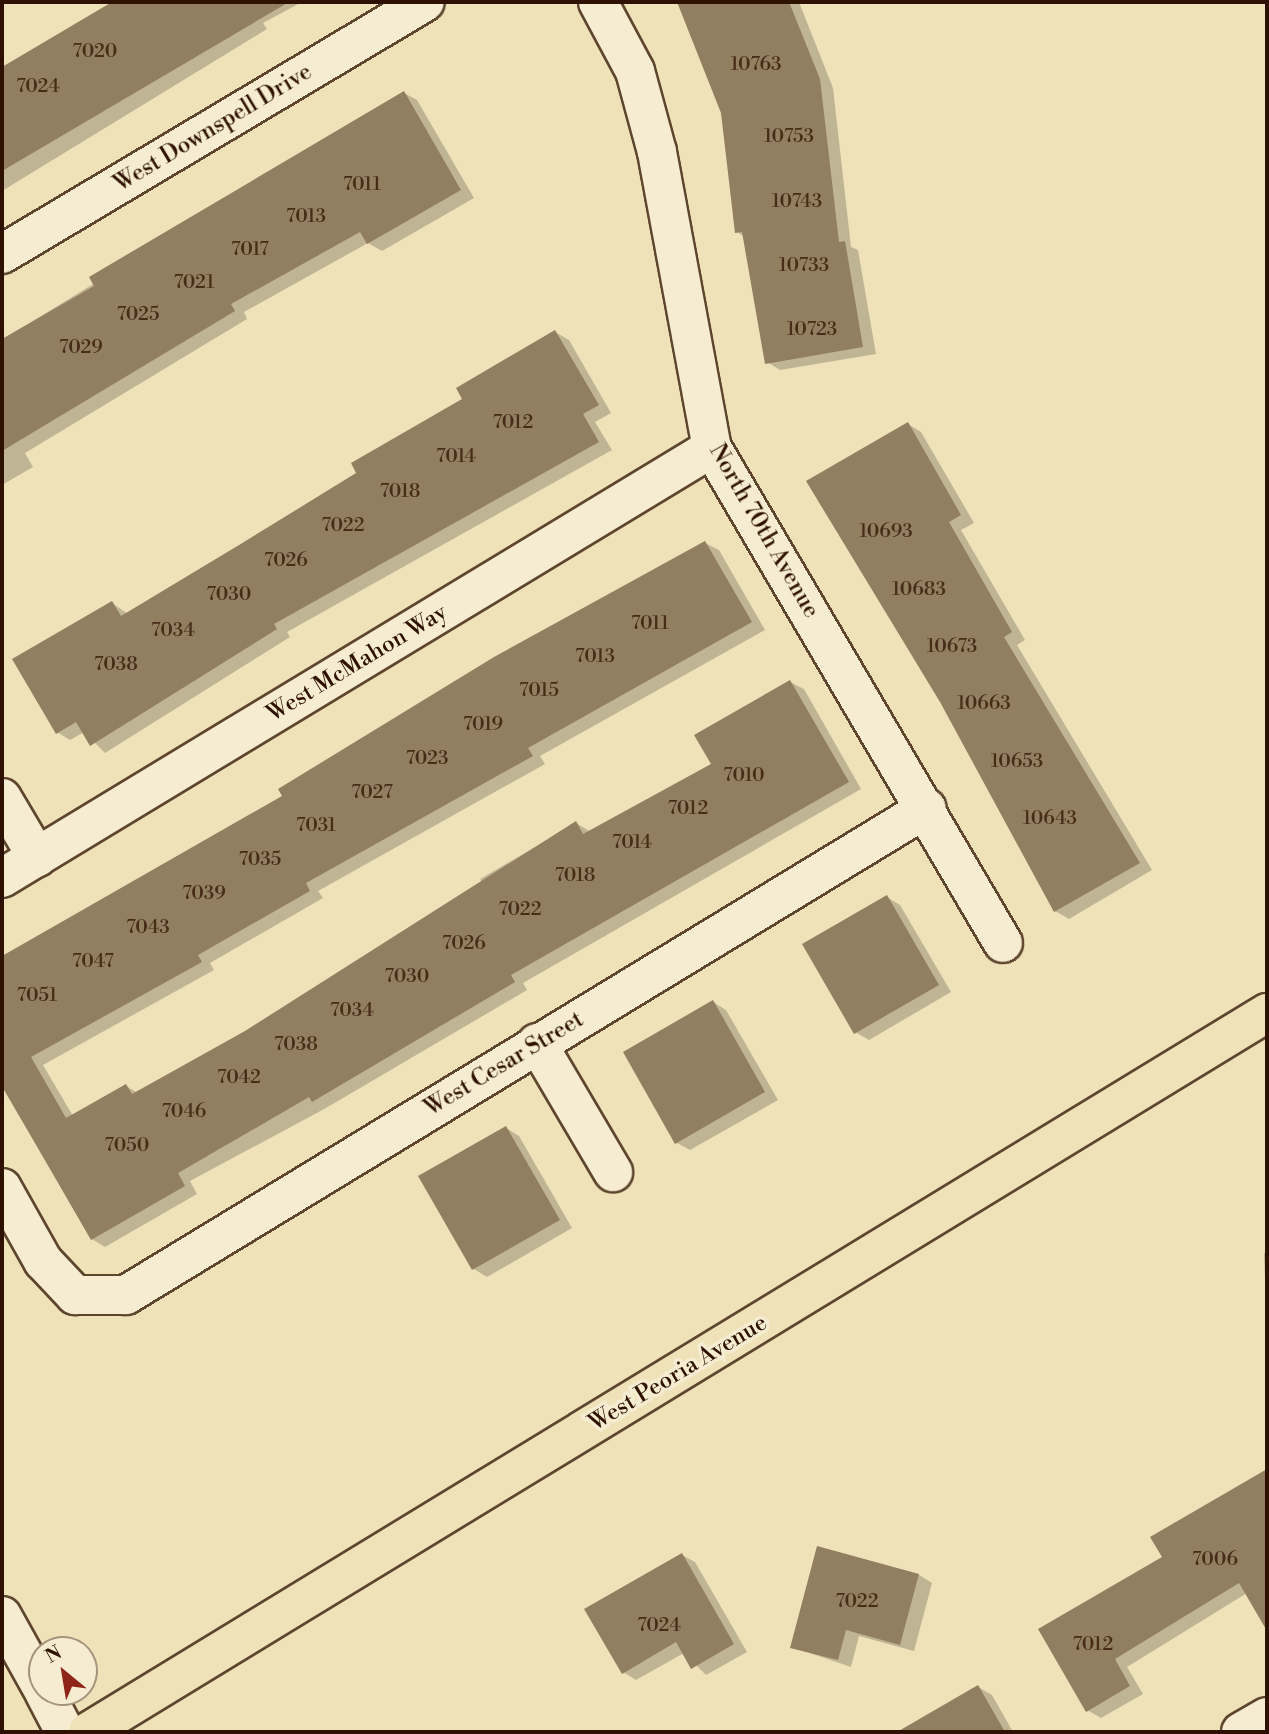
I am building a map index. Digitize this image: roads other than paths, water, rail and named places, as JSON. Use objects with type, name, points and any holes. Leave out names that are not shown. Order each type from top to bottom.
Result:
[{"type":"main road","name":"West Peoria Avenue","points":[[88,1732],[1267,1013]]},
{"type":"street","name":"West Downspell Drive","points":[[2,254],[424,2]]},
{"type":"street","name":"North 70th Avenue","points":[[598,2],[635,71],[652,132],[712,448],[927,808],[1003,943]]},
{"type":"street","name":"West McMahon Way","points":[[2,878],[712,448]]},
{"type":"street","points":[[2,798],[37,857]]},
{"type":"street","name":"West Cesar Street","points":[[2,1188],[43,1261],[75,1295],[126,1294],[927,808]]},
{"type":"street","points":[[537,1043],[613,1172]]},
{"type":"street","points":[[2,1616],[28,1663]]},
{"type":"street","points":[[51,1706],[65,1732]]},
{"type":"street","points":[[1241,1732],[1267,1717]]}]
